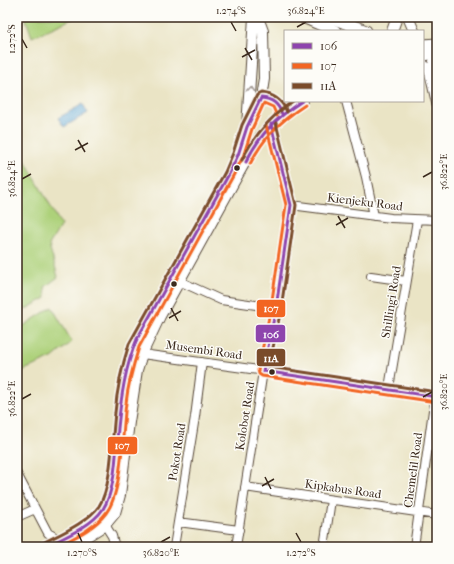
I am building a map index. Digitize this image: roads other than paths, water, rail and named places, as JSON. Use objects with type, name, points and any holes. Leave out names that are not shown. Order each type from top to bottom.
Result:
[{"type":"highway","points":[[303,17],[333,30]]},
{"type":"highway","points":[[330,17],[363,30]]},
{"type":"highway","points":[[424,45],[437,50]]},
{"type":"highway","points":[[424,55],[437,50]]},
{"type":"main road","points":[[44,547],[64,537],[98,516],[107,503],[112,479],[126,378],[135,341],[152,315],[229,174],[238,155],[247,127],[261,98],[264,79],[263,31],[260,23],[255,17]]},
{"type":"main road","points":[[247,127],[255,17]]},
{"type":"main road","points":[[392,30],[397,17]]},
{"type":"main road","points":[[408,17],[414,30]]},
{"type":"main road","points":[[261,98],[273,100],[278,103],[282,114]]},
{"type":"main road","points":[[70,547],[105,525],[115,513],[120,495],[134,385],[142,354],[149,336],[258,139],[282,114],[300,102]]},
{"type":"street","points":[[429,73],[437,50]]},
{"type":"street","points":[[424,64],[429,73],[437,107]]},
{"type":"street","points":[[346,102],[366,177],[374,216]]},
{"type":"street","name":"Kolobot Road","points":[[236,547],[264,371],[276,308],[291,205],[271,124]]},
{"type":"street","name":"Kienjeku Road","points":[[291,205],[374,216],[417,220],[437,220]]},
{"type":"street","name":"Shillingi Road","points":[[389,388],[417,220]]},
{"type":"street","points":[[371,276],[406,281]]},
{"type":"street","points":[[179,282],[221,300],[276,308]]},
{"type":"street","name":"Musembi Road","points":[[142,354],[389,388],[436,397]]},
{"type":"street","name":"Pokot Road","points":[[174,547],[195,417],[202,362]]},
{"type":"street","name":"Chemelil Road","points":[[414,547],[436,397]]},
{"type":"street","points":[[17,474],[19,484],[48,533],[57,538],[64,537]]},
{"type":"street","name":"Kipkabus Road","points":[[245,487],[437,515]]},
{"type":"street","points":[[324,547],[331,500]]},
{"type":"street","points":[[17,517],[35,509]]},
{"type":"street","points":[[178,522],[239,530]]},
{"type":"street","points":[[105,525],[112,536],[115,547]]},
{"type":"street","points":[[44,547],[47,544],[48,533]]},
{"type":"water","points":[[83,104],[88,113],[64,127],[58,118]]}]
